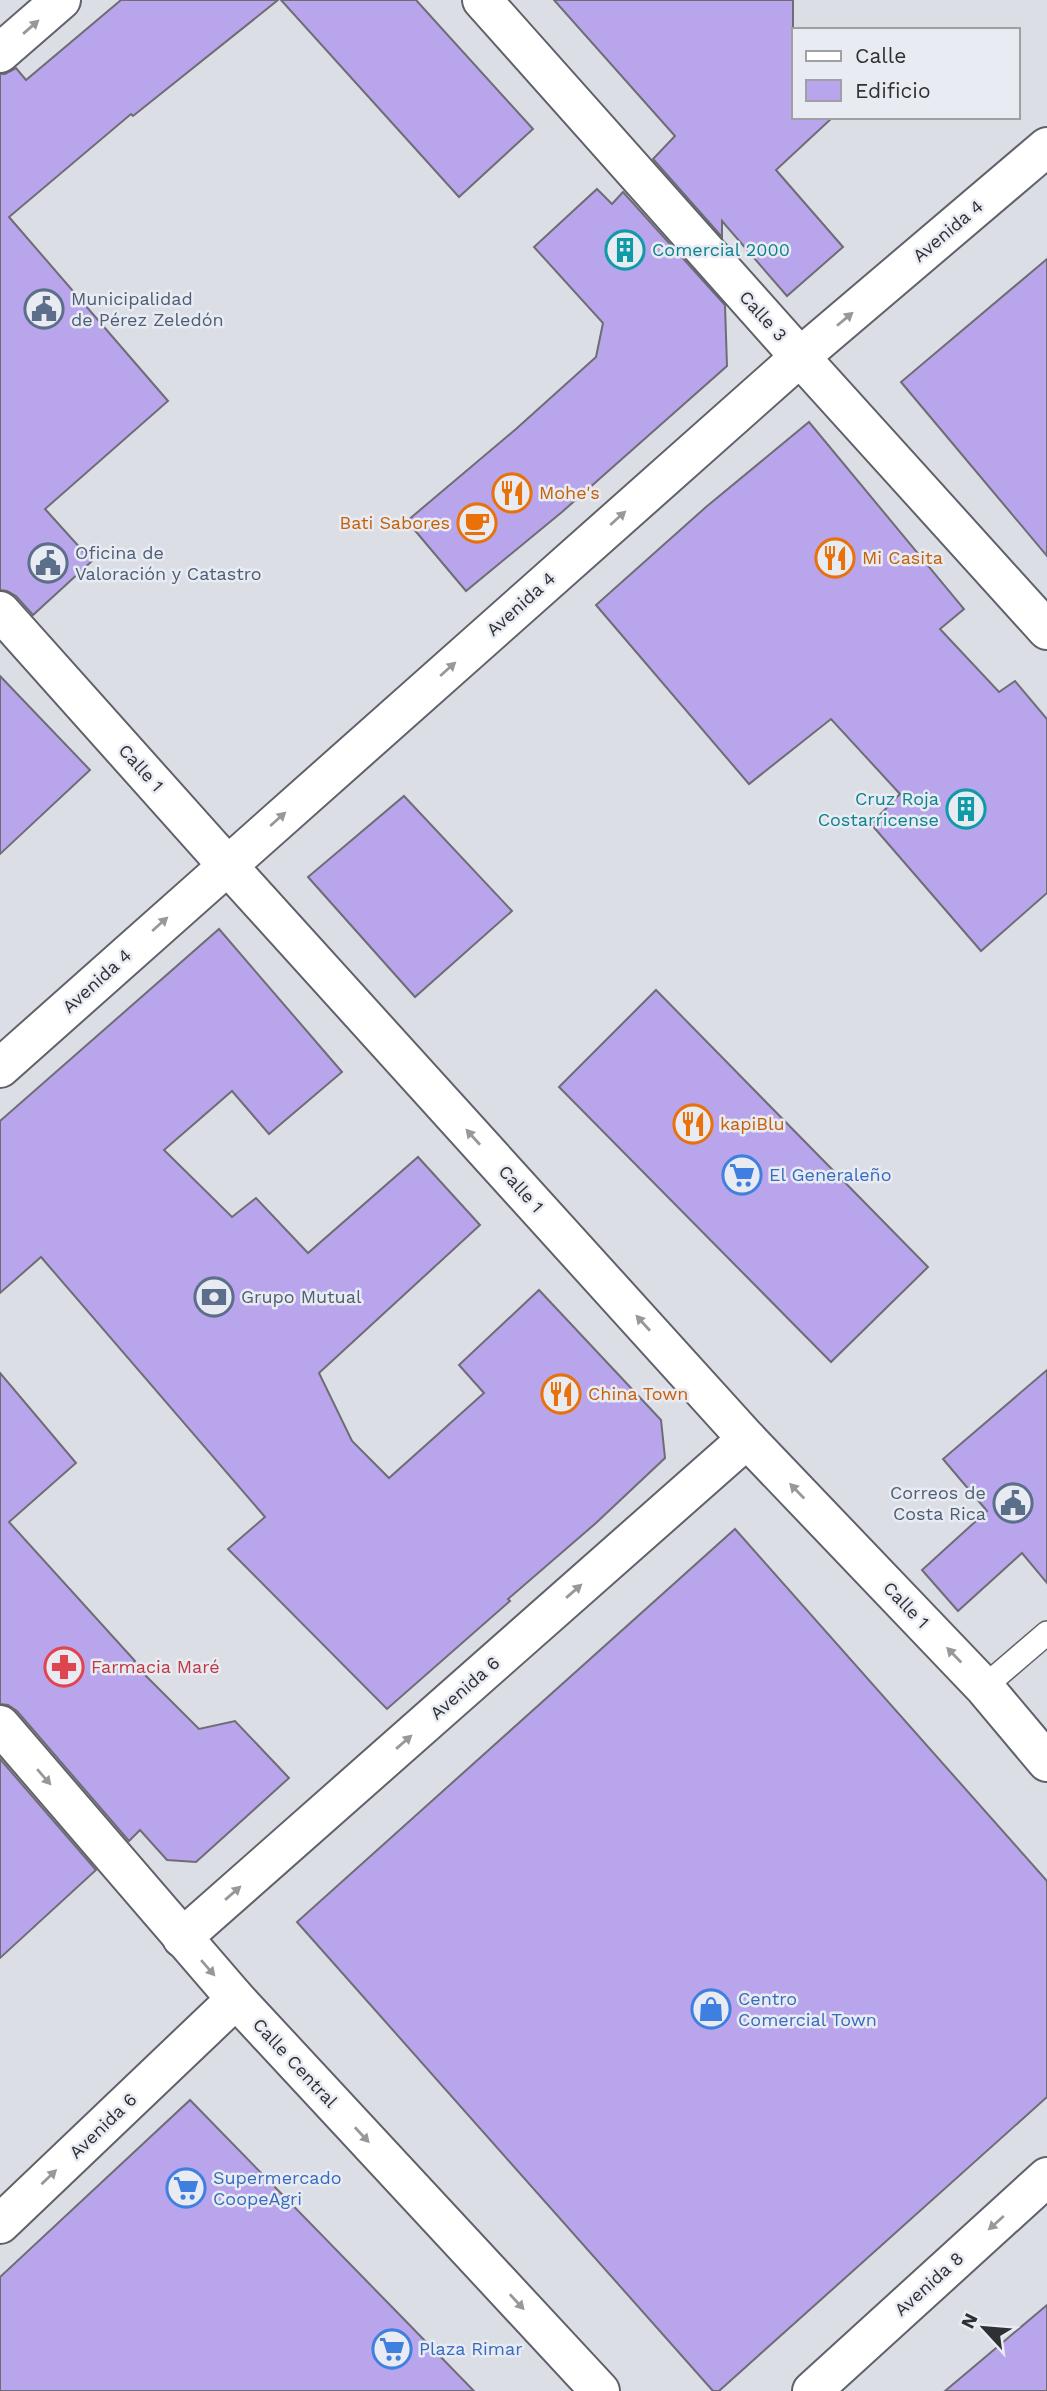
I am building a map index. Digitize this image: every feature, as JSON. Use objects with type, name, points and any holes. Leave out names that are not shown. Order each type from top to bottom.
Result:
[{"type":"street","points":[[0,53],[61,0]]},
{"type":"street","name":"Calle 3","points":[[482,0],[1047,630]]},
{"type":"street","name":"Avenida 4","points":[[0,1068],[800,357],[1047,147]]},
{"type":"street","name":"Calle 1","points":[[0,611],[747,1439],[984,1687],[1047,1762]]},
{"type":"street","name":"Avenida 6","points":[[182,1938],[747,1439]]},
{"type":"street","name":"Calle Central","points":[[0,1725],[236,1999],[600,2391]]},
{"type":"street","name":"Avenida 6","points":[[0,2224],[236,1999]]},
{"type":"street","name":"Avenida 8","points":[[811,2391],[1047,2177]]},
{"type":"lane","points":[[984,1687],[1047,1633]]},
{"type":"building","points":[[121,0],[278,0],[133,116],[131,114],[9,217],[168,401],[45,509],[92,561],[33,615],[16,596],[0,590],[0,74],[16,68],[26,80]]},
{"type":"building","points":[[281,0],[416,0],[533,129],[459,197]]},
{"type":"building","points":[[554,0],[793,0],[792,119],[831,119],[776,170],[843,247],[787,296],[722,221],[722,237],[653,159],[675,136]]},
{"type":"building","points":[[597,189],[612,204],[623,192],[725,305],[727,366],[562,512],[466,591],[407,521],[596,357],[603,323],[534,247]]},
{"type":"building","points":[[1047,259],[1047,556],[901,382]]},
{"type":"building","points":[[809,422],[964,609],[940,629],[999,692],[1015,681],[1047,719],[1047,893],[981,951],[871,824],[900,794],[831,719],[749,784],[596,605],[706,507]]},
{"type":"building","points":[[0,676],[90,770],[0,854]]},
{"type":"building","points":[[404,796],[512,911],[415,997],[308,877]]},
{"type":"building","points":[[219,929],[342,1072],[269,1134],[232,1091],[164,1150],[232,1217],[256,1198],[308,1253],[418,1157],[480,1225],[319,1373],[352,1441],[389,1478],[484,1393],[459,1365],[539,1290],[661,1420],[665,1458],[596,1523],[508,1599],[510,1601],[387,1709],[228,1549],[265,1517],[41,1257],[0,1293],[0,1121]]},
{"type":"building","points":[[656,990],[928,1267],[831,1362],[559,1087]]},
{"type":"building","name":"Correos de Costa Rica","points":[[1047,1370],[1047,1583],[1022,1553],[958,1611],[922,1570],[987,1511],[943,1459]]},
{"type":"building","points":[[0,1373],[76,1463],[9,1522],[135,1661],[133,1663],[199,1729],[235,1721],[289,1778],[196,1862],[167,1860],[140,1830],[129,1841],[17,1711],[8,1705],[0,1704]]},
{"type":"building","name":"Centro Comercial Town","points":[[735,1529],[1047,1881],[1047,2097],[719,2391],[713,2391],[297,1922]]},
{"type":"building","points":[[0,1759],[96,1870],[0,1958]]},
{"type":"building","name":"Supermercado CoopeAgri","points":[[190,2100],[474,2391],[0,2391],[0,2277]]},
{"type":"building","points":[[1047,2305],[1047,2391],[945,2391]]},
{"type":"place","name":"Comercial 2000","points":[[625,250]]},
{"type":"place","name":"Municipalidad de Pérez Zeledón","points":[[44,309]]},
{"type":"place","name":"Mohe's","points":[[512,493]]},
{"type":"place","name":"Bati Sabores","points":[[477,523]]},
{"type":"place","name":"Mi Casita","points":[[835,558]]},
{"type":"place","name":"Oficina de Valoración y Catastro","points":[[48,563]]},
{"type":"place","name":"Cruz Roja Costarricense","points":[[966,809]]},
{"type":"place","name":"kapiBlu","points":[[693,1124]]},
{"type":"place","name":"El Generaleño","points":[[742,1175]]},
{"type":"place","name":"Grupo Mutual","points":[[214,1297]]},
{"type":"place","name":"China Town","points":[[561,1394]]},
{"type":"place","name":"Correos de Costa Rica","points":[[1013,1503]]},
{"type":"place","name":"Farmacia Maré","points":[[64,1667]]},
{"type":"place","name":"Centro Comercial Town","points":[[711,2009]]},
{"type":"place","name":"Supermercado CoopeAgri","points":[[186,2188]]},
{"type":"place","name":"Plaza Rimar","points":[[392,2349]]}]
